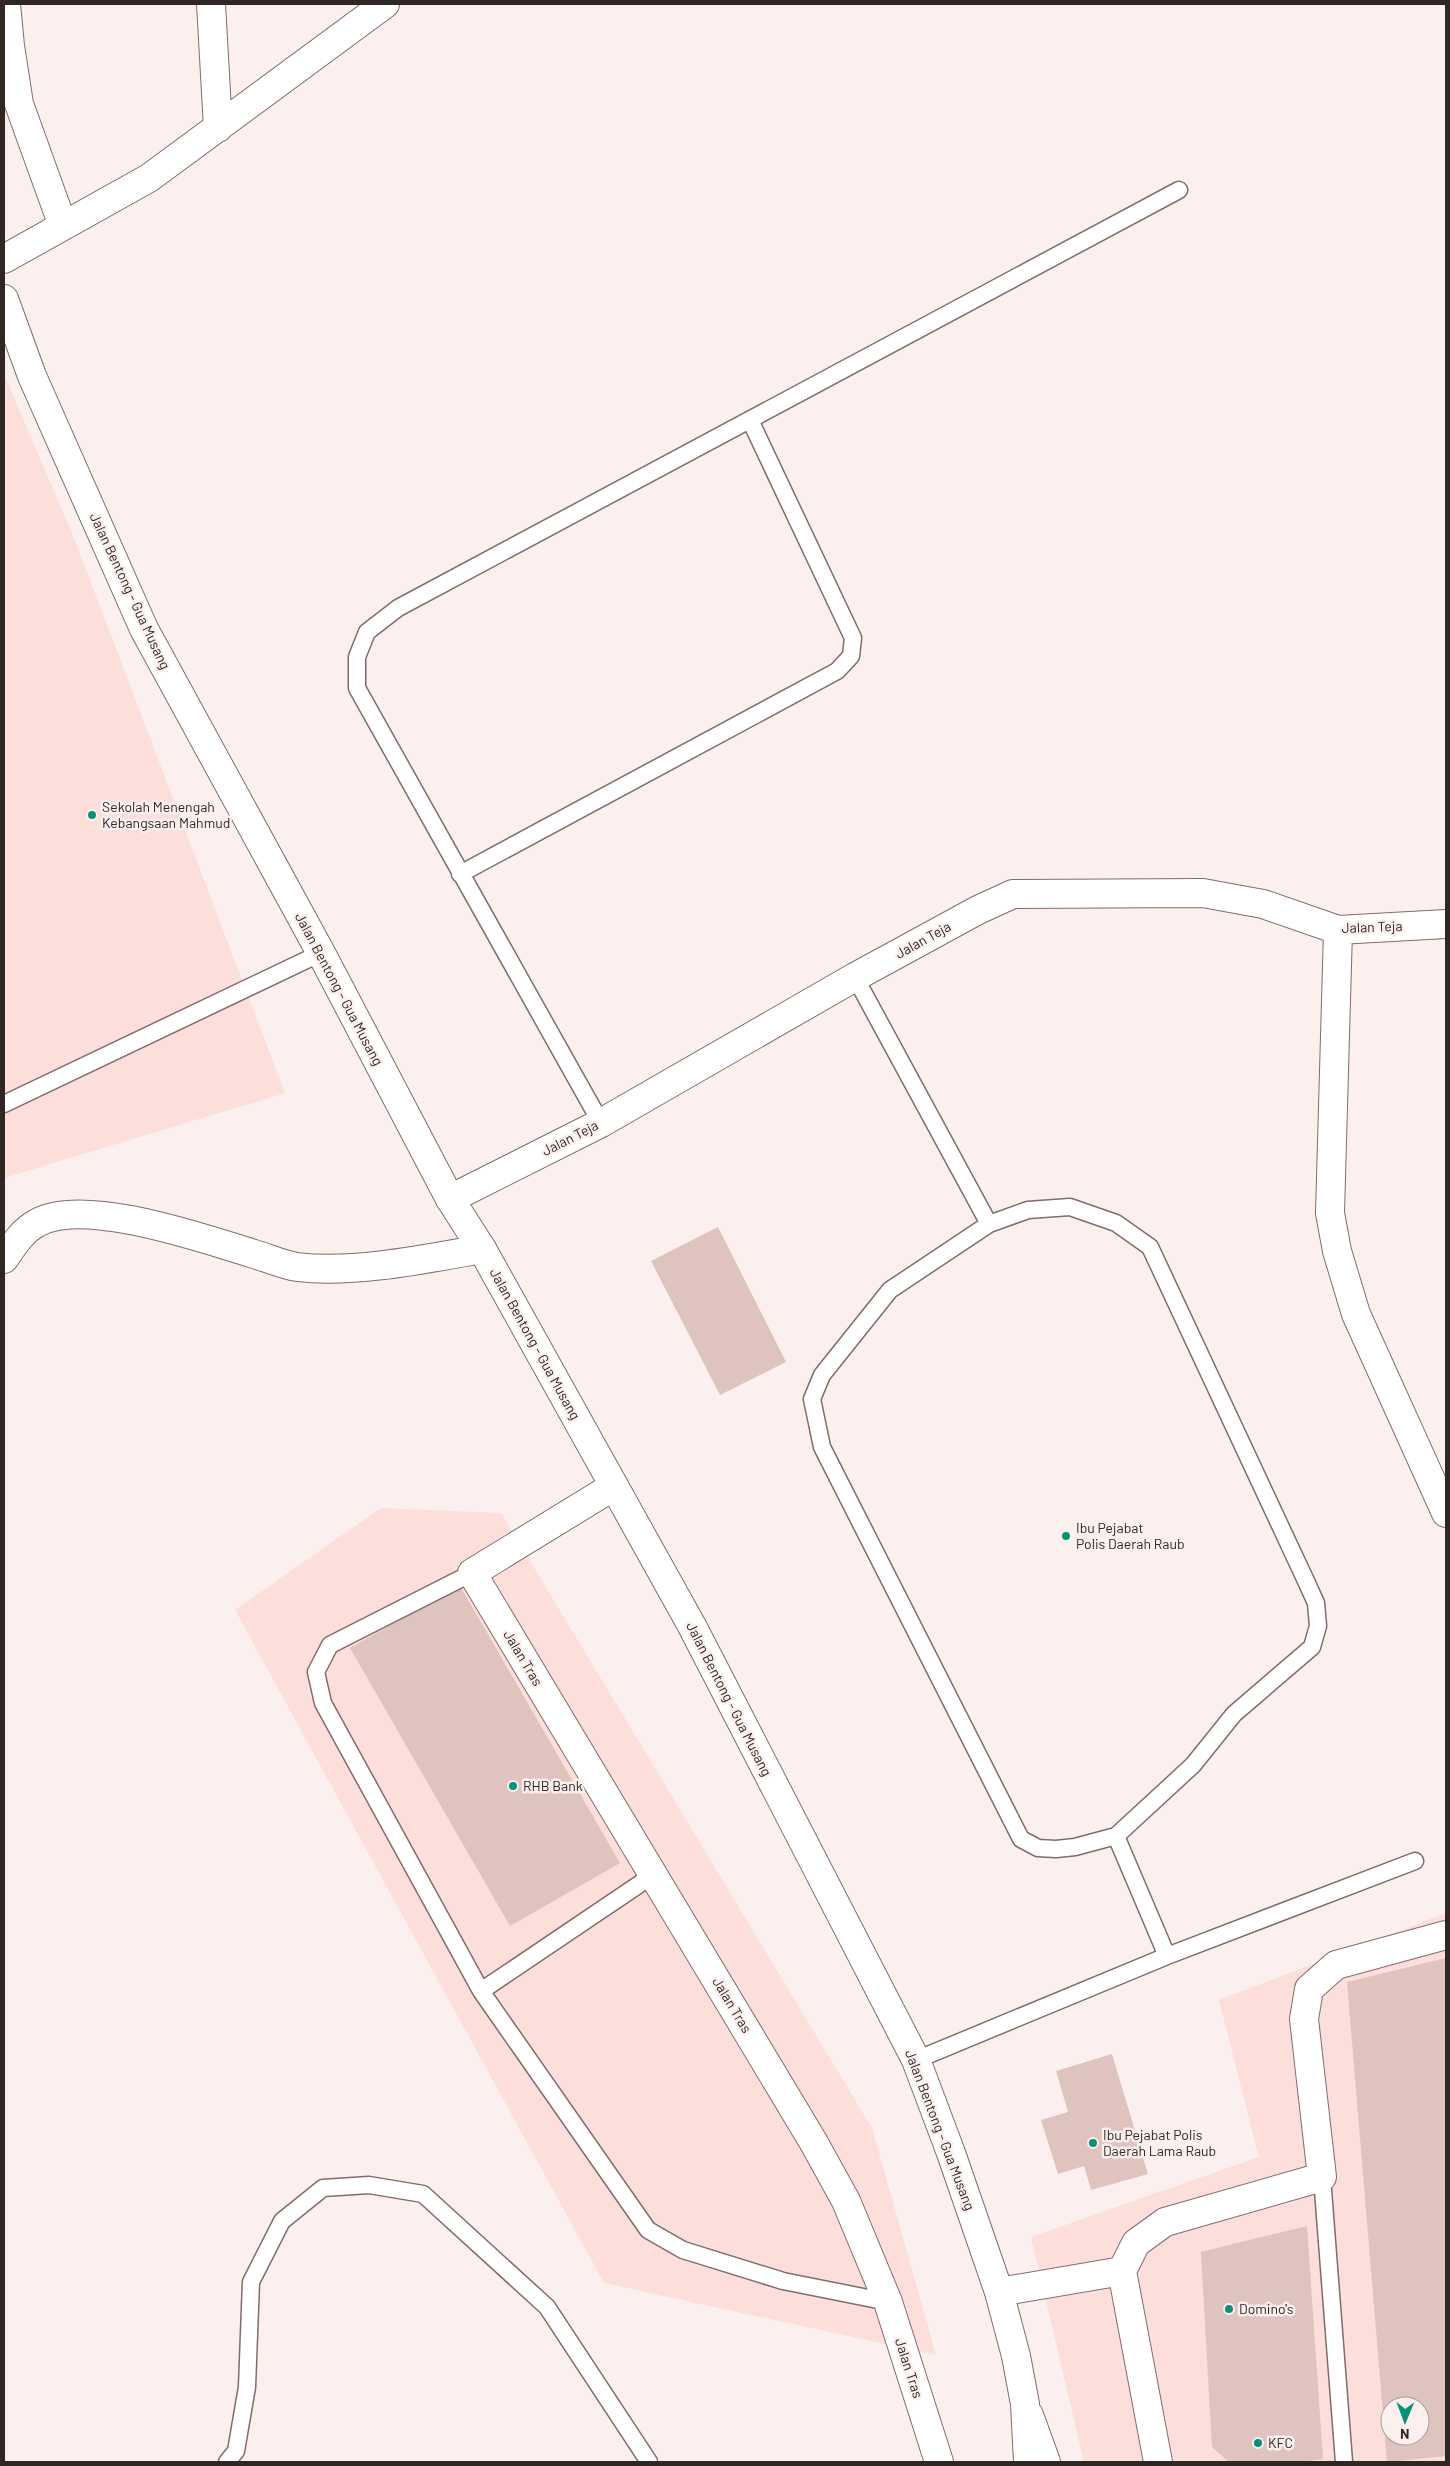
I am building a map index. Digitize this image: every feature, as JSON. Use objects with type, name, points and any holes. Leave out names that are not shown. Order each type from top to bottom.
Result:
[{"type":"street","points":[[6,4],[19,104],[63,226]]},
{"type":"street","points":[[211,4],[218,128]]},
{"type":"street","points":[[4,260],[149,178],[385,4]]},
{"type":"street","name":"Jalan Bentong - Gua Musang","points":[[4,299],[32,376],[144,629],[321,953],[450,1199],[482,1248],[692,1626],[916,2060],[951,2153],[999,2292],[1016,2356],[1024,2404]]},
{"type":"street","name":"Jalan Teja","points":[[450,1199],[601,1123],[855,977],[978,910],[1013,894],[1203,893],[1263,904],[1338,930],[1446,924]]},
{"type":"street","points":[[1338,930],[1330,1213],[1337,1250],[1356,1314],[1446,1513]]},
{"type":"street","points":[[4,1259],[18,1239],[37,1222],[74,1213],[113,1216],[141,1222],[198,1236],[296,1267],[339,1267],[400,1263],[482,1248]]},
{"type":"street","points":[[472,1573],[614,1486]]},
{"type":"street","name":"Jalan Tras","points":[[472,1573],[814,2143],[846,2201],[888,2302],[939,2462]]},
{"type":"street","points":[[1158,2462],[1122,2271],[1136,2243],[1164,2222],[1322,2178],[1304,2019],[1309,1989],[1336,1965],[1446,1935]]},
{"type":"street","points":[[999,2292],[1122,2271]]},
{"type":"street","points":[[1024,2404],[1028,2462]]},
{"type":"street","points":[[1024,2404],[1046,2462]]},
{"type":"lane","points":[[601,1123],[357,688],[357,658],[367,632],[398,608],[1179,190]]},
{"type":"lane","points":[[460,874],[837,671],[851,656],[853,638],[750,420]]},
{"type":"lane","points":[[4,1104],[321,953]]},
{"type":"lane","points":[[855,977],[989,1224]]},
{"type":"lane","points":[[1070,1207],[1116,1223],[1150,1247],[1316,1603],[1318,1626],[1312,1646],[1234,1714],[1193,1765],[1116,1836],[1075,1847],[1056,1849],[1038,1848],[1021,1839],[822,1447],[812,1399],[822,1375],[890,1290],[989,1224],[1028,1210],[1070,1207]]},
{"type":"lane","points":[[472,1573],[330,1645],[316,1672],[323,1703],[481,1991],[648,2230],[683,2250],[783,2281],[888,2302]]},
{"type":"lane","points":[[1116,1836],[1167,1956]]},
{"type":"lane","points":[[916,2060],[1167,1956],[1415,1861]]},
{"type":"lane","points":[[481,1991],[653,1875]]},
{"type":"lane","points":[[1322,2178],[1344,2462]]},
{"type":"lane","points":[[227,2462],[236,2451],[246,2396],[251,2282],[282,2221],[323,2188],[369,2185],[423,2194],[547,2307],[649,2462]]},
{"type":"shaded area","name":"Sekolah Menengah Kebangsaan Mahmud","points":[[4,374],[74,538],[285,1093],[4,1178]]},
{"type":"shaded area","points":[[381,1508],[501,1513],[872,2128],[936,2355],[604,2283],[235,1610]]},
{"type":"shaded area","points":[[1446,1913],[1446,2462],[1084,2462],[1031,2237],[1259,2157],[1219,2000]]},
{"type":"building","points":[[718,1227],[786,1362],[720,1395],[651,1261]]},
{"type":"building","points":[[460,1586],[620,1863],[510,1926],[350,1648]]},
{"type":"building","points":[[1446,1958],[1446,2456],[1387,2462],[1386,2446],[1430,2446],[1430,2396],[1382,2396],[1347,1982]]},
{"type":"building","name":"Ibu Pejabat Polis Daerah Lama Raub","points":[[1112,2054],[1148,2174],[1091,2190],[1084,2166],[1058,2174],[1041,2120],[1068,2112],[1056,2071]]},
{"type":"building","points":[[1307,2226],[1323,2459],[1300,2462],[1229,2462],[1212,2447],[1201,2252]]},
{"type":"place","name":"Sekolah Menengah Kebangsaan Mahmud","points":[[92,815]]},
{"type":"place","name":"Ibu Pejabat Polis Daerah Raub","points":[[1066,1536]]},
{"type":"place","name":"RHB Bank","points":[[513,1786]]},
{"type":"place","name":"Ibu Pejabat Polis Daerah Lama Raub","points":[[1093,2143]]},
{"type":"place","name":"Domino's","points":[[1229,2309]]},
{"type":"place","name":"KFC","points":[[1258,2443]]}]
